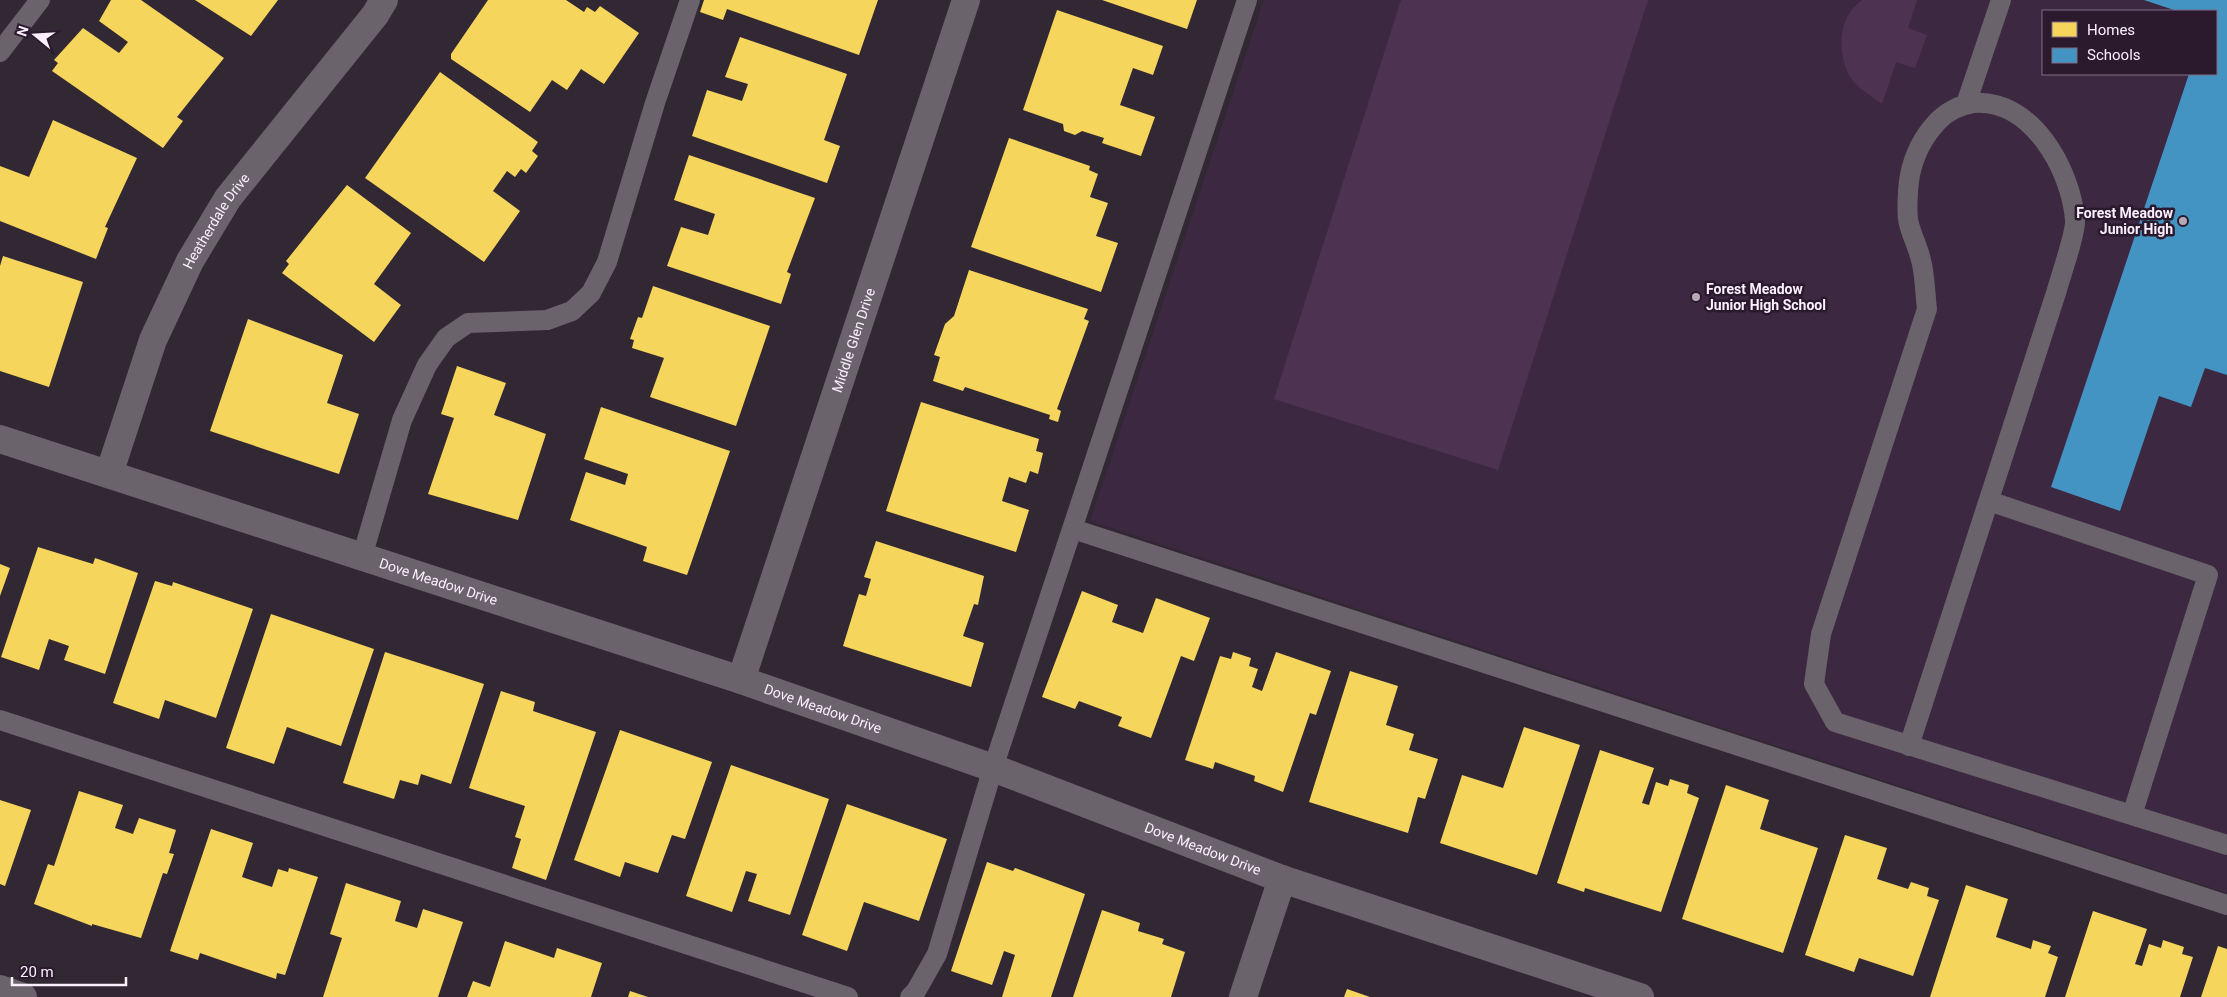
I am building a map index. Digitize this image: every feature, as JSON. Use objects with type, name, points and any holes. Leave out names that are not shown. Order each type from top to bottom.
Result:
[{"type":"street","name":"Heatherdale Drive","points":[[109,474],[153,340],[190,261],[228,198],[375,15],[384,0]]},
{"type":"street","name":"Middle Glen Drive","points":[[741,680],[966,0]]},
{"type":"street","name":"Dove Meadow Drive","points":[[0,439],[741,680],[993,768],[1282,879],[1640,997]]},
{"type":"street","points":[[1243,997],[1282,879]]},
{"type":"street","points":[[0,989],[23,997]]},
{"type":"lane","points":[[0,52],[40,0]]},
{"type":"lane","points":[[362,557],[402,420],[427,365],[446,338],[468,323],[547,320],[572,311],[591,293],[608,262],[655,103],[690,0]]},
{"type":"lane","points":[[910,997],[916,991],[937,954],[993,768],[1247,0]]},
{"type":"lane","points":[[1966,104],[2001,0]]},
{"type":"lane","points":[[1909,746],[2056,293],[2075,221],[2066,177],[2032,125],[2018,114],[1999,104],[1983,102],[1966,104],[1944,114],[1923,137],[1910,175],[1908,221],[1921,261],[1927,308],[1821,634],[1814,684],[1835,722],[1909,746],[2227,845]]},
{"type":"lane","points":[[1989,500],[2208,575],[2132,815]]},
{"type":"lane","points":[[1073,528],[2227,905]]},
{"type":"lane","points":[[0,720],[848,997]]},
{"type":"shaded area","name":"Forest Meadow Junior High School","points":[[1264,0],[2227,0],[2227,893],[1090,521]]},
{"type":"shaded area","points":[[1401,0],[1648,0],[1498,470],[1274,399]]},
{"type":"shaded area","points":[[1862,0],[1917,0],[1908,28],[1927,35],[1915,68],[1896,62],[1882,104],[1854,82],[1849,76],[1843,59],[1842,39],[1845,21],[1856,5]]},
{"type":"building: Homes","points":[[111,0],[141,0],[224,58],[177,117],[183,121],[163,148],[52,71],[58,63],[54,60],[83,28],[119,53],[128,42],[99,21]]},
{"type":"building: Homes","points":[[195,0],[278,0],[251,36]]},
{"type":"building: Homes","points":[[488,0],[566,0],[584,12],[587,7],[595,12],[600,6],[639,33],[604,84],[581,69],[567,90],[552,80],[530,112],[451,59],[451,54]]},
{"type":"building: Homes","points":[[704,0],[878,0],[859,55],[727,9],[723,20],[700,12]]},
{"type":"building: Homes","points":[[1102,0],[1197,0],[1187,29]]},
{"type":"building: Homes","points":[[1057,10],[1163,46],[1153,75],[1133,68],[1120,105],[1155,117],[1141,156],[1102,143],[1104,138],[1082,131],[1075,135],[1064,131],[1063,124],[1023,110]]},
{"type":"building: Homes","points":[[740,37],[847,74],[824,140],[840,146],[827,183],[692,136],[707,90],[742,101],[748,84],[725,77]]},
{"type":"building: Homes","points":[[440,72],[538,142],[532,151],[538,156],[526,173],[521,169],[515,177],[507,171],[493,191],[520,211],[484,262],[365,178]]},
{"type":"building: Homes","points":[[53,120],[137,158],[105,227],[108,228],[96,259],[0,221],[0,166],[29,177]]},
{"type":"building: Homes","points":[[1009,138],[1090,166],[1089,170],[1098,174],[1090,197],[1108,203],[1096,236],[1118,243],[1101,292],[971,247]]},
{"type":"building: Homes","points":[[689,155],[815,198],[787,272],[791,274],[781,304],[667,266],[681,227],[708,235],[715,214],[674,200]]},
{"type":"building: Homes","points":[[347,185],[411,233],[374,284],[401,305],[374,342],[282,273],[289,264],[286,261]]},
{"type":"building: Homes","points":[[3,256],[83,282],[49,387],[0,371],[0,266]]},
{"type":"building: Homes","points":[[969,270],[1088,309],[1084,319],[1089,321],[1057,409],[1061,411],[1058,422],[1049,419],[1050,415],[965,387],[963,391],[933,381],[940,357],[934,355],[945,324],[954,316]]},
{"type":"building: Homes","points":[[653,286],[770,326],[736,426],[650,397],[664,358],[632,348],[634,340],[630,339],[638,317],[642,318]]},
{"type":"building: Homes","points":[[248,319],[343,355],[327,403],[359,414],[339,474],[210,431]]},
{"type":"building: Homes","points":[[457,366],[506,383],[494,415],[546,434],[518,520],[428,494],[454,418],[441,414]]},
{"type":"building: Homes","points":[[921,402],[1039,439],[1036,451],[1043,453],[1038,474],[1030,471],[1026,483],[1009,477],[1002,501],[1029,510],[1016,552],[886,511]]},
{"type":"building: Homes","points":[[601,407],[730,451],[687,575],[643,561],[647,547],[570,520],[586,472],[625,485],[628,474],[584,459]]},
{"type":"building: Homes","points":[[876,541],[984,576],[978,605],[974,604],[963,636],[984,643],[971,687],[843,646],[859,594],[866,596],[871,579],[864,577]]},
{"type":"building: Homes","points":[[38,547],[93,564],[95,558],[138,573],[105,674],[64,660],[69,646],[49,639],[39,670],[1,657]]},
{"type":"building: Homes","points":[[0,564],[10,568],[0,596]]},
{"type":"building: Homes","points":[[155,581],[172,586],[173,582],[253,609],[216,718],[165,700],[159,719],[113,703]]},
{"type":"building: Homes","points":[[1082,591],[1118,605],[1112,622],[1143,633],[1156,598],[1210,618],[1194,661],[1181,656],[1151,738],[1118,726],[1122,717],[1079,701],[1075,709],[1042,697]]},
{"type":"building: Homes","points":[[271,614],[374,649],[341,746],[287,727],[274,764],[226,748]]},
{"type":"building: Homes","points":[[385,652],[484,684],[451,784],[421,774],[418,785],[400,780],[394,799],[343,783]]},
{"type":"building: Homes","points":[[1233,652],[1251,658],[1249,666],[1258,669],[1252,687],[1262,691],[1276,652],[1331,671],[1316,715],[1310,713],[1283,792],[1254,781],[1255,776],[1215,762],[1213,769],[1185,760],[1220,656],[1231,659]]},
{"type":"building: Homes","points":[[1350,671],[1398,686],[1386,725],[1414,734],[1409,750],[1438,759],[1425,799],[1418,797],[1408,833],[1309,802]]},
{"type":"building: Homes","points":[[501,691],[535,702],[533,711],[596,732],[546,880],[512,868],[521,839],[515,837],[525,806],[469,788]]},
{"type":"building: Homes","points":[[1524,727],[1580,745],[1537,875],[1440,843],[1462,775],[1503,788]]},
{"type":"building: Homes","points":[[620,730],[712,762],[685,839],[672,835],[658,873],[625,862],[620,877],[574,860]]},
{"type":"building: Homes","points":[[1600,750],[1654,768],[1642,803],[1649,805],[1656,782],[1668,786],[1670,779],[1689,785],[1687,793],[1699,798],[1661,912],[1585,888],[1584,892],[1557,883]]},
{"type":"building: Homes","points":[[731,765],[829,799],[790,915],[748,901],[757,874],[746,871],[732,912],[686,896]]},
{"type":"building: Homes","points":[[1726,785],[1769,800],[1760,829],[1818,848],[1783,953],[1682,919]]},
{"type":"building: Homes","points":[[79,791],[123,805],[115,828],[133,834],[139,818],[176,830],[169,853],[174,854],[167,874],[163,873],[141,938],[92,924],[92,926],[34,904],[48,864],[54,866]]},
{"type":"building: Homes","points":[[0,800],[31,810],[5,886],[0,884]]},
{"type":"building: Homes","points":[[847,804],[947,839],[919,921],[864,902],[847,951],[802,935]]},
{"type":"building: Homes","points":[[211,829],[253,843],[242,877],[272,887],[278,869],[288,872],[289,868],[318,877],[285,975],[277,973],[276,979],[200,953],[198,960],[170,951]]},
{"type":"building: Homes","points":[[1845,835],[1887,848],[1877,879],[1908,889],[1911,882],[1929,888],[1927,896],[1939,900],[1913,976],[1859,958],[1854,972],[1805,955]]},
{"type":"building: Homes","points":[[987,862],[1013,871],[1015,868],[1085,894],[1051,997],[1002,997],[1015,955],[1004,951],[992,985],[951,971]]},
{"type":"building: Homes","points":[[346,883],[401,901],[395,921],[417,928],[423,909],[463,922],[438,997],[323,997],[342,938],[330,934]]},
{"type":"building: Homes","points":[[1966,885],[2008,899],[1996,937],[2031,949],[2033,940],[2051,946],[2048,953],[2058,957],[2045,997],[1930,997]]},
{"type":"building: Homes","points":[[1102,910],[1140,923],[1138,931],[1164,939],[1162,944],[1185,952],[1171,997],[1073,997]]},
{"type":"building: Homes","points":[[2093,911],[2147,929],[2135,964],[2142,966],[2149,944],[2161,948],[2163,940],[2184,947],[2182,954],[2193,957],[2180,997],[2065,997]]},
{"type":"building: Homes","points":[[505,941],[554,958],[557,948],[602,963],[591,997],[467,997],[473,981],[490,987]]},
{"type":"building: Homes","points":[[2218,946],[2227,949],[2227,997],[2201,997]]},
{"type":"building: Homes","points":[[1347,989],[1370,997],[1344,997]]},
{"type":"building: Homes","points":[[630,991],[648,997],[628,997]]},
{"type":"building: Schools","name":"Forest Meadow Junior High","points":[[2144,0],[2227,0],[2227,375],[2205,368],[2191,407],[2159,396],[2120,511],[2051,487],[2189,75],[2217,75],[2217,10],[2174,10]]},
{"type":"place","name":"Forest Meadow Junior High","points":[[2183,221]]},
{"type":"place","name":"Forest Meadow Junior High School","points":[[1696,297]]}]
